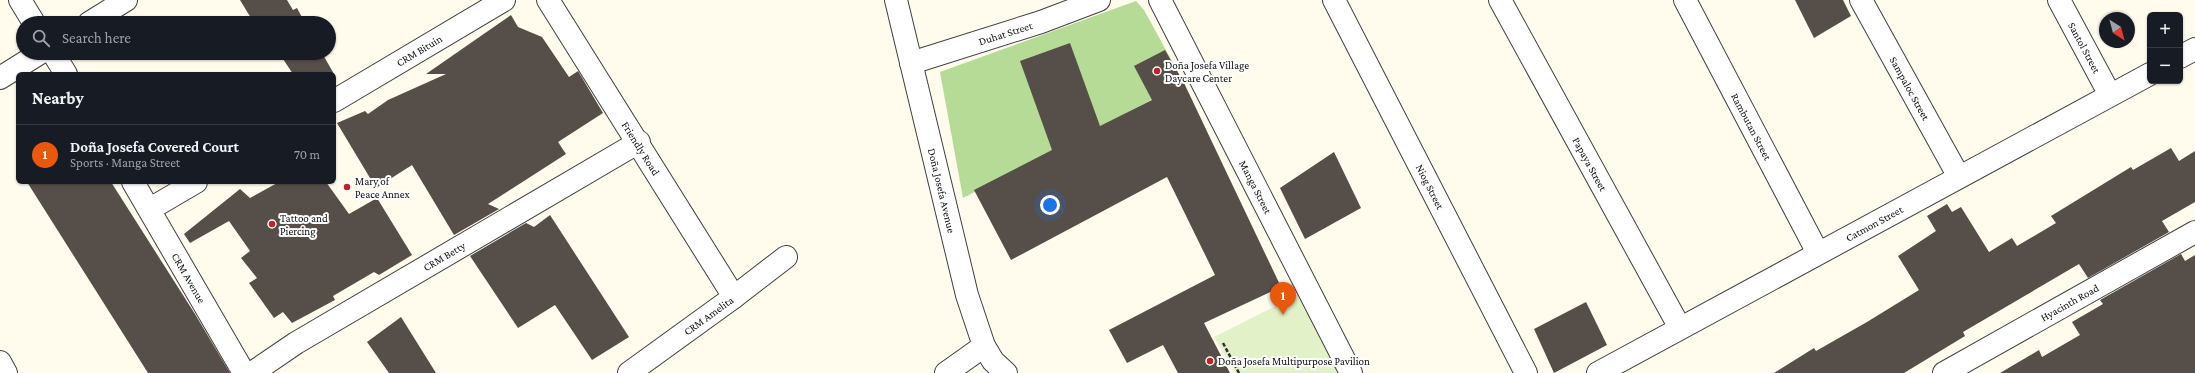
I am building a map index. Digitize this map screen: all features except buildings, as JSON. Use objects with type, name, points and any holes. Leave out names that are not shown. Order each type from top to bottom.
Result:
[{"type":"street","points":[[20,0],[30,16]]},
{"type":"street","points":[[100,16],[126,0]]},
{"type":"street","name":"CRM Bituin","points":[[336,99],[504,0]]},
{"type":"street","name":"Friendly Road","points":[[548,0],[639,142],[734,297]]},
{"type":"street","name":"Doña Josefa Avenue","points":[[896,0],[967,295],[984,346],[993,361],[1006,373]]},
{"type":"street","name":"Duhat Street","points":[[911,63],[1041,22],[1099,0]]},
{"type":"street","name":"Manga Street","points":[[1160,0],[1352,373]]},
{"type":"street","name":"Niog Street","points":[[1334,0],[1526,373]]},
{"type":"street","name":"Papaya Street","points":[[1500,0],[1680,328]]},
{"type":"street","name":"Rambutan Street","points":[[1685,0],[1818,253]]},
{"type":"street","name":"Sampaloc Street","points":[[1861,0],[1959,177]]},
{"type":"street","name":"Santol Street","points":[[2059,0],[2110,95]]},
{"type":"street","points":[[2183,55],[2195,49]]},
{"type":"street","points":[[0,78],[29,60]]},
{"type":"street","points":[[57,60],[65,72]]},
{"type":"street","name":"Catmon Street","points":[[1598,373],[2147,76]]},
{"type":"street","name":"CRM Betty","points":[[252,373],[296,343],[639,142]]},
{"type":"street","name":"CRM Avenue","points":[[134,184],[244,373]]},
{"type":"street","points":[[150,209],[193,184]]},
{"type":"street","name":"Hyacinth Road","points":[[1944,373],[2195,232]]},
{"type":"street","name":"CRM Amelita","points":[[629,373],[734,297],[786,257]]},
{"type":"street","points":[[946,373],[984,346]]},
{"type":"street","points":[[0,362],[6,373]]},
{"type":"path","points":[[1223,343],[1239,373]]},
{"type":"green space","points":[[1136,1],[1144,10],[1184,83],[963,198],[940,72]]},
{"type":"green space","points":[[1299,294],[1340,373],[1236,373],[1214,337]]},
{"type":"place","name":"Doña Josefa Village Daycare Center","points":[[1157,71]]},
{"type":"place","name":"Mary of Peace Annex","points":[[347,187]]},
{"type":"place","name":"Tattoo and Piercing","points":[[272,224]]},
{"type":"place","name":"Doña Josefa Covered Court","points":[[1283,315]]},
{"type":"place","name":"Doña Josefa Multipurpose Pavilion","points":[[1210,361]]}]
